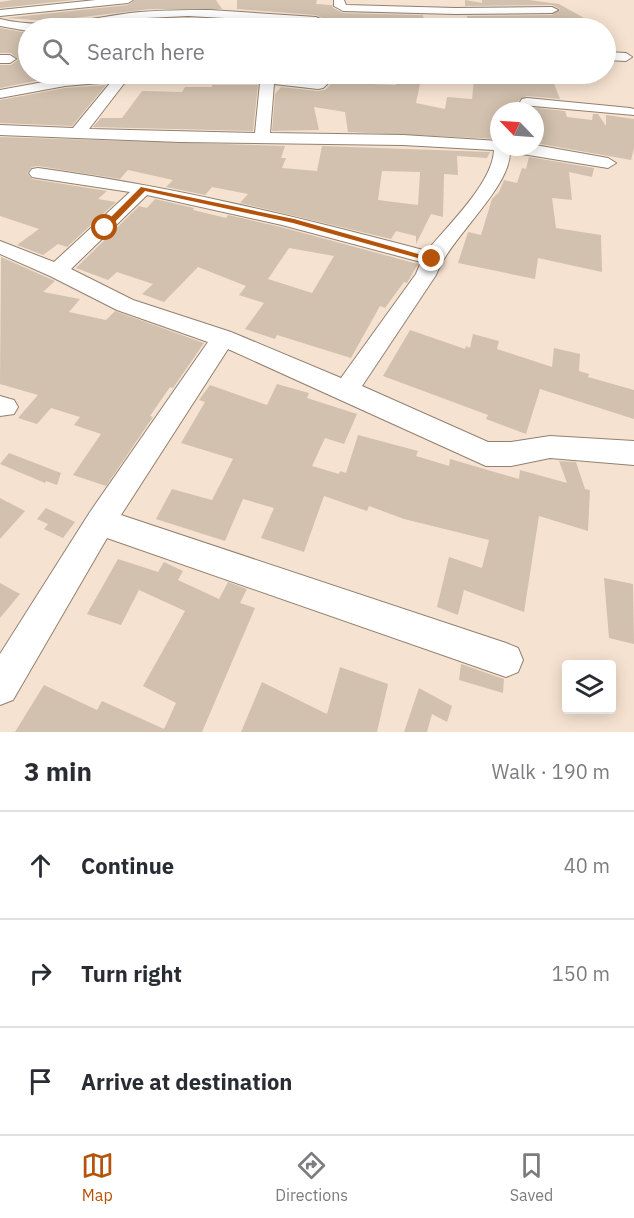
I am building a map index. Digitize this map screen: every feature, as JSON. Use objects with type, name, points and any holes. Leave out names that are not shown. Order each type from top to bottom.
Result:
[{"type":"street","points":[[0,13],[128,0]]},
{"type":"street","points":[[339,0],[343,8],[455,11],[552,10]]},
{"type":"street","points":[[118,18],[148,14],[206,18]]},
{"type":"street","points":[[0,22],[18,26]]},
{"type":"street","points":[[616,56],[626,57]]},
{"type":"street","points":[[0,94],[38,84]]},
{"type":"street","points":[[78,132],[117,84]]},
{"type":"street","points":[[262,138],[267,84]]},
{"type":"street","points":[[526,102],[529,84]]},
{"type":"street","points":[[544,108],[630,112]]},
{"type":"street","points":[[0,130],[404,140],[490,145]]},
{"type":"street","points":[[544,151],[608,163]]},
{"type":"street","points":[[346,390],[426,275],[432,259],[487,187],[503,159],[502,156]]},
{"type":"street","points":[[38,173],[144,189],[294,221],[432,259]]},
{"type":"street","points":[[57,271],[144,189]]},
{"type":"street","points":[[0,247],[57,271],[125,305],[223,338],[346,390],[486,454],[511,454],[550,447],[634,453]]},
{"type":"street","points":[[0,687],[100,522],[223,338]]},
{"type":"street","points":[[100,522],[506,660]]},
{"type":"building","points":[[74,0],[0,8],[0,2]]},
{"type":"building","points":[[135,0],[216,0],[222,9],[150,9],[74,18],[5,18],[128,5]]},
{"type":"building","points":[[237,0],[317,0],[316,4],[332,5],[333,8],[343,13],[423,15],[423,18],[322,18],[316,15],[237,9]]},
{"type":"building","points":[[465,0],[482,3],[482,0],[529,0],[559,4],[584,18],[467,18],[467,16],[552,15],[560,9],[552,5],[465,6]]},
{"type":"building","points":[[0,28],[18,31],[18,60],[11,53],[0,53]]},
{"type":"building","points":[[18,60],[18,84],[20,84],[0,88],[0,65],[11,65]]},
{"type":"building","points":[[331,84],[420,84],[416,103],[445,109],[447,97],[472,99],[474,84],[554,84],[560,99],[527,96],[518,102],[490,102],[490,139],[348,132],[345,112],[314,107],[319,130],[272,131],[275,94],[281,87],[318,91],[325,90]]},
{"type":"building","points":[[106,85],[72,126],[0,123],[0,100],[65,88]]},
{"type":"building","points":[[212,85],[258,85],[253,131],[93,127],[101,118],[122,118],[142,91],[182,92],[185,87],[212,87]]},
{"type":"building","points":[[544,109],[565,111],[567,117],[592,120],[593,114],[598,114],[606,126],[606,115],[634,119],[634,148],[631,160],[544,145]]},
{"type":"building","points":[[0,137],[285,146],[281,158],[286,158],[282,168],[317,171],[322,146],[490,152],[487,158],[457,156],[458,175],[444,174],[443,217],[431,214],[416,244],[416,236],[396,231],[391,239],[240,203],[248,194],[212,187],[205,195],[166,187],[173,180],[128,170],[120,179],[38,166],[32,167],[27,173],[32,179],[107,191],[98,199],[116,202],[67,247],[58,244],[43,255],[17,245],[39,229],[0,216]],"holes":[[[382,171],[420,172],[418,205],[378,200]]]},
{"type":"building","points":[[529,157],[594,168],[592,177],[569,172],[572,200],[552,198],[556,228],[601,235],[602,272],[538,258],[535,279],[458,263],[468,232],[481,235],[492,199],[499,192],[504,180],[517,183],[522,168],[526,169]]},
{"type":"building","points":[[155,199],[226,218],[228,215],[281,227],[418,264],[407,283],[404,282],[385,308],[380,306],[351,358],[277,335],[275,339],[245,329],[264,303],[239,295],[246,286],[198,267],[164,302],[142,294],[153,284],[117,272],[108,280],[76,268],[139,206],[147,208]],"holes":[[[289,248],[334,256],[312,293],[268,279]]]},
{"type":"building","points":[[1,257],[55,281],[43,292],[80,299],[69,312],[106,320],[115,311],[204,343],[173,388],[170,387],[150,416],[153,417],[106,486],[73,475],[101,434],[74,425],[80,417],[51,408],[37,424],[18,418],[38,395],[0,384]]},
{"type":"building","points":[[410,330],[465,349],[466,346],[470,348],[473,334],[499,341],[497,349],[552,367],[554,348],[580,354],[579,371],[589,374],[588,377],[634,390],[634,419],[540,389],[526,434],[486,419],[488,415],[383,376]]},
{"type":"building","points":[[277,384],[309,393],[307,398],[357,414],[344,444],[325,438],[312,466],[339,474],[340,471],[346,473],[358,435],[418,451],[416,456],[449,466],[450,459],[519,479],[520,470],[567,483],[559,461],[576,462],[585,489],[590,490],[588,531],[539,516],[524,612],[464,590],[458,615],[437,607],[449,557],[482,568],[489,540],[404,519],[369,506],[367,511],[324,496],[304,552],[261,538],[274,508],[243,499],[225,541],[156,519],[172,489],[212,500],[233,459],[181,443],[205,402],[199,400],[210,385],[267,405]]},
{"type":"building","points":[[9,453],[61,473],[57,485],[46,481],[45,483],[0,464]]},
{"type":"building","points":[[0,498],[25,511],[0,539]]},
{"type":"building","points":[[46,508],[75,522],[63,538],[44,529],[48,524],[37,519]]},
{"type":"building","points":[[118,559],[158,572],[164,562],[183,571],[178,580],[219,599],[228,582],[247,589],[240,603],[255,608],[202,732],[15,732],[44,685],[97,710],[102,701],[164,729],[176,703],[143,686],[185,611],[139,590],[121,625],[87,614]]},
{"type":"building","points":[[604,578],[633,584],[634,644],[609,638]]},
{"type":"building","points":[[0,583],[20,594],[0,618]]},
{"type":"building","points":[[461,664],[504,679],[503,693],[459,680]]},
{"type":"building","points":[[340,667],[388,684],[377,732],[241,732],[262,682],[327,714]]},
{"type":"building","points":[[419,688],[452,706],[447,722],[432,714],[427,732],[404,732]]},
{"type":"route","points":[[105,228],[144,189],[294,221],[432,259]]}]
